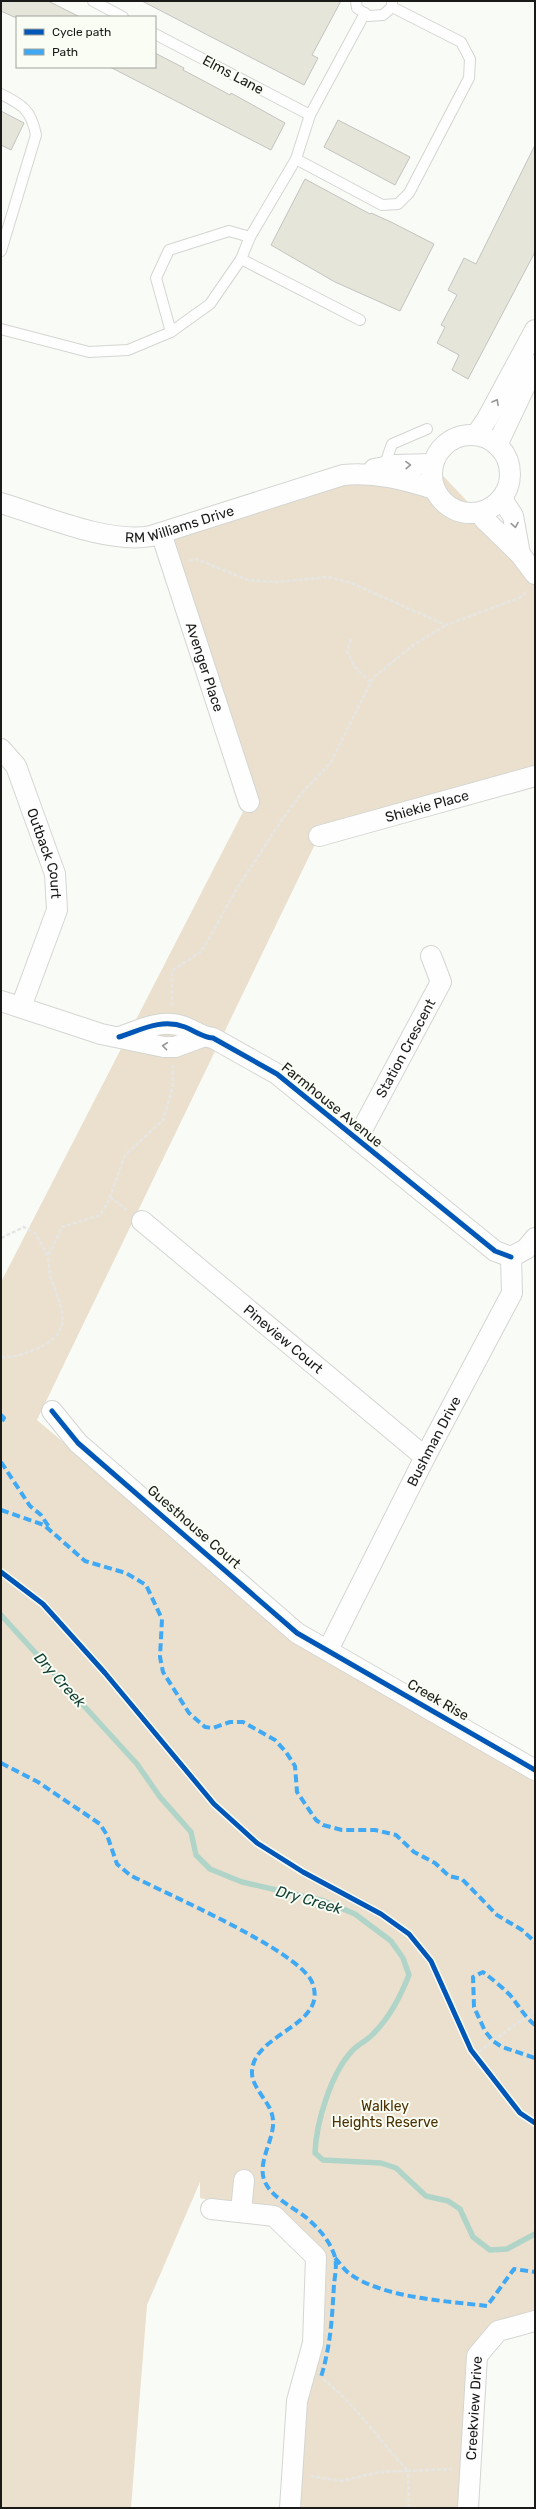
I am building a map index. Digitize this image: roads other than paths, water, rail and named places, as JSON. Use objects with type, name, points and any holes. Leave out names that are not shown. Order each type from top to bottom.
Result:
[{"type":"street","points":[[476,435],[487,419],[535,330]]},
{"type":"street","points":[[496,445],[535,365]]},
{"type":"street","points":[[476,435],[483,437],[496,445],[506,457],[510,474],[508,487],[502,499],[481,512],[466,513],[451,508],[442,502],[434,489],[431,471],[436,455],[452,439],[476,435]]},
{"type":"street","name":"RM Williams Drive","points":[[357,474],[384,467],[432,464]]},
{"type":"street","name":"RM Williams Drive","points":[[1,503],[117,538],[140,538],[343,475],[357,474],[396,478],[434,489]]},
{"type":"street","points":[[502,499],[513,516],[520,554],[534,581]]},
{"type":"street","points":[[481,512],[484,519],[520,554]]},
{"type":"street","name":"Avenger Place","points":[[160,533],[248,802]]},
{"type":"street","name":"Outback Court","points":[[1,749],[16,766],[56,874],[57,910],[21,1007]]},
{"type":"street","name":"Shiekie Place","points":[[319,836],[535,776]]},
{"type":"street","name":"Station Crescent","points":[[356,1139],[441,982],[431,956]]},
{"type":"street","name":"Farmhouse Avenue","points":[[1,1001],[101,1034],[172,1047],[202,1037],[213,1038],[277,1074],[495,1251],[511,1257]]},
{"type":"street","name":"Farmhouse Avenue","points":[[119,1037],[163,1022],[186,1027],[202,1037]]},
{"type":"street","name":"Pineview Court","points":[[142,1221],[425,1457]]},
{"type":"street","points":[[511,1257],[526,1249],[535,1238]]},
{"type":"street","name":"Bushman Drive","points":[[328,1650],[425,1457],[512,1293],[511,1257]]},
{"type":"street","name":"Guesthouse Court","points":[[52,1411],[78,1443],[297,1633],[328,1650]]},
{"type":"street","name":"Creek Rise","points":[[328,1650],[535,1770]]},
{"type":"street","points":[[241,2212],[244,2180]]},
{"type":"street","points":[[211,2209],[274,2216],[316,2257],[313,2343],[297,2400],[290,2508]]},
{"type":"street","name":"Creekview Drive","points":[[468,2508],[477,2356],[498,2331],[535,2321]]},
{"type":"lane","points":[[93,1],[121,16]]},
{"type":"lane","points":[[296,159],[382,205],[398,204],[409,193],[469,78],[470,59],[461,42],[392,4],[383,15],[368,16],[358,8],[356,1]]},
{"type":"lane","points":[[1,329],[89,352],[128,350],[171,332],[210,304],[240,259],[250,237],[296,159],[310,116],[365,13]]},
{"type":"lane","name":"Elms Lane","points":[[156,35],[310,116]]},
{"type":"lane","points":[[1,94],[21,104],[33,118],[36,135],[6,218],[1,251]]},
{"type":"lane","points":[[171,332],[156,278],[168,250],[229,231],[250,237]]},
{"type":"lane","points":[[240,259],[360,320]]},
{"type":"lane","points":[[384,467],[392,444],[427,429]]},
{"type":"waterway","name":"Dry Creek","points":[[1,1615],[137,1764],[160,1797],[191,1832],[196,1855],[210,1869],[242,1882],[324,1901],[355,1914],[391,1941],[403,1958],[409,1975],[394,2006],[385,2021],[371,2036],[354,2049],[344,2060],[331,2085],[318,2128],[315,2153],[323,2160],[381,2163],[396,2168],[426,2196],[448,2201],[460,2209],[473,2237],[490,2250],[507,2249],[535,2234]]},
{"type":"park label","name":"Walkley Heights Reserve","points":[[385,2114]]}]
